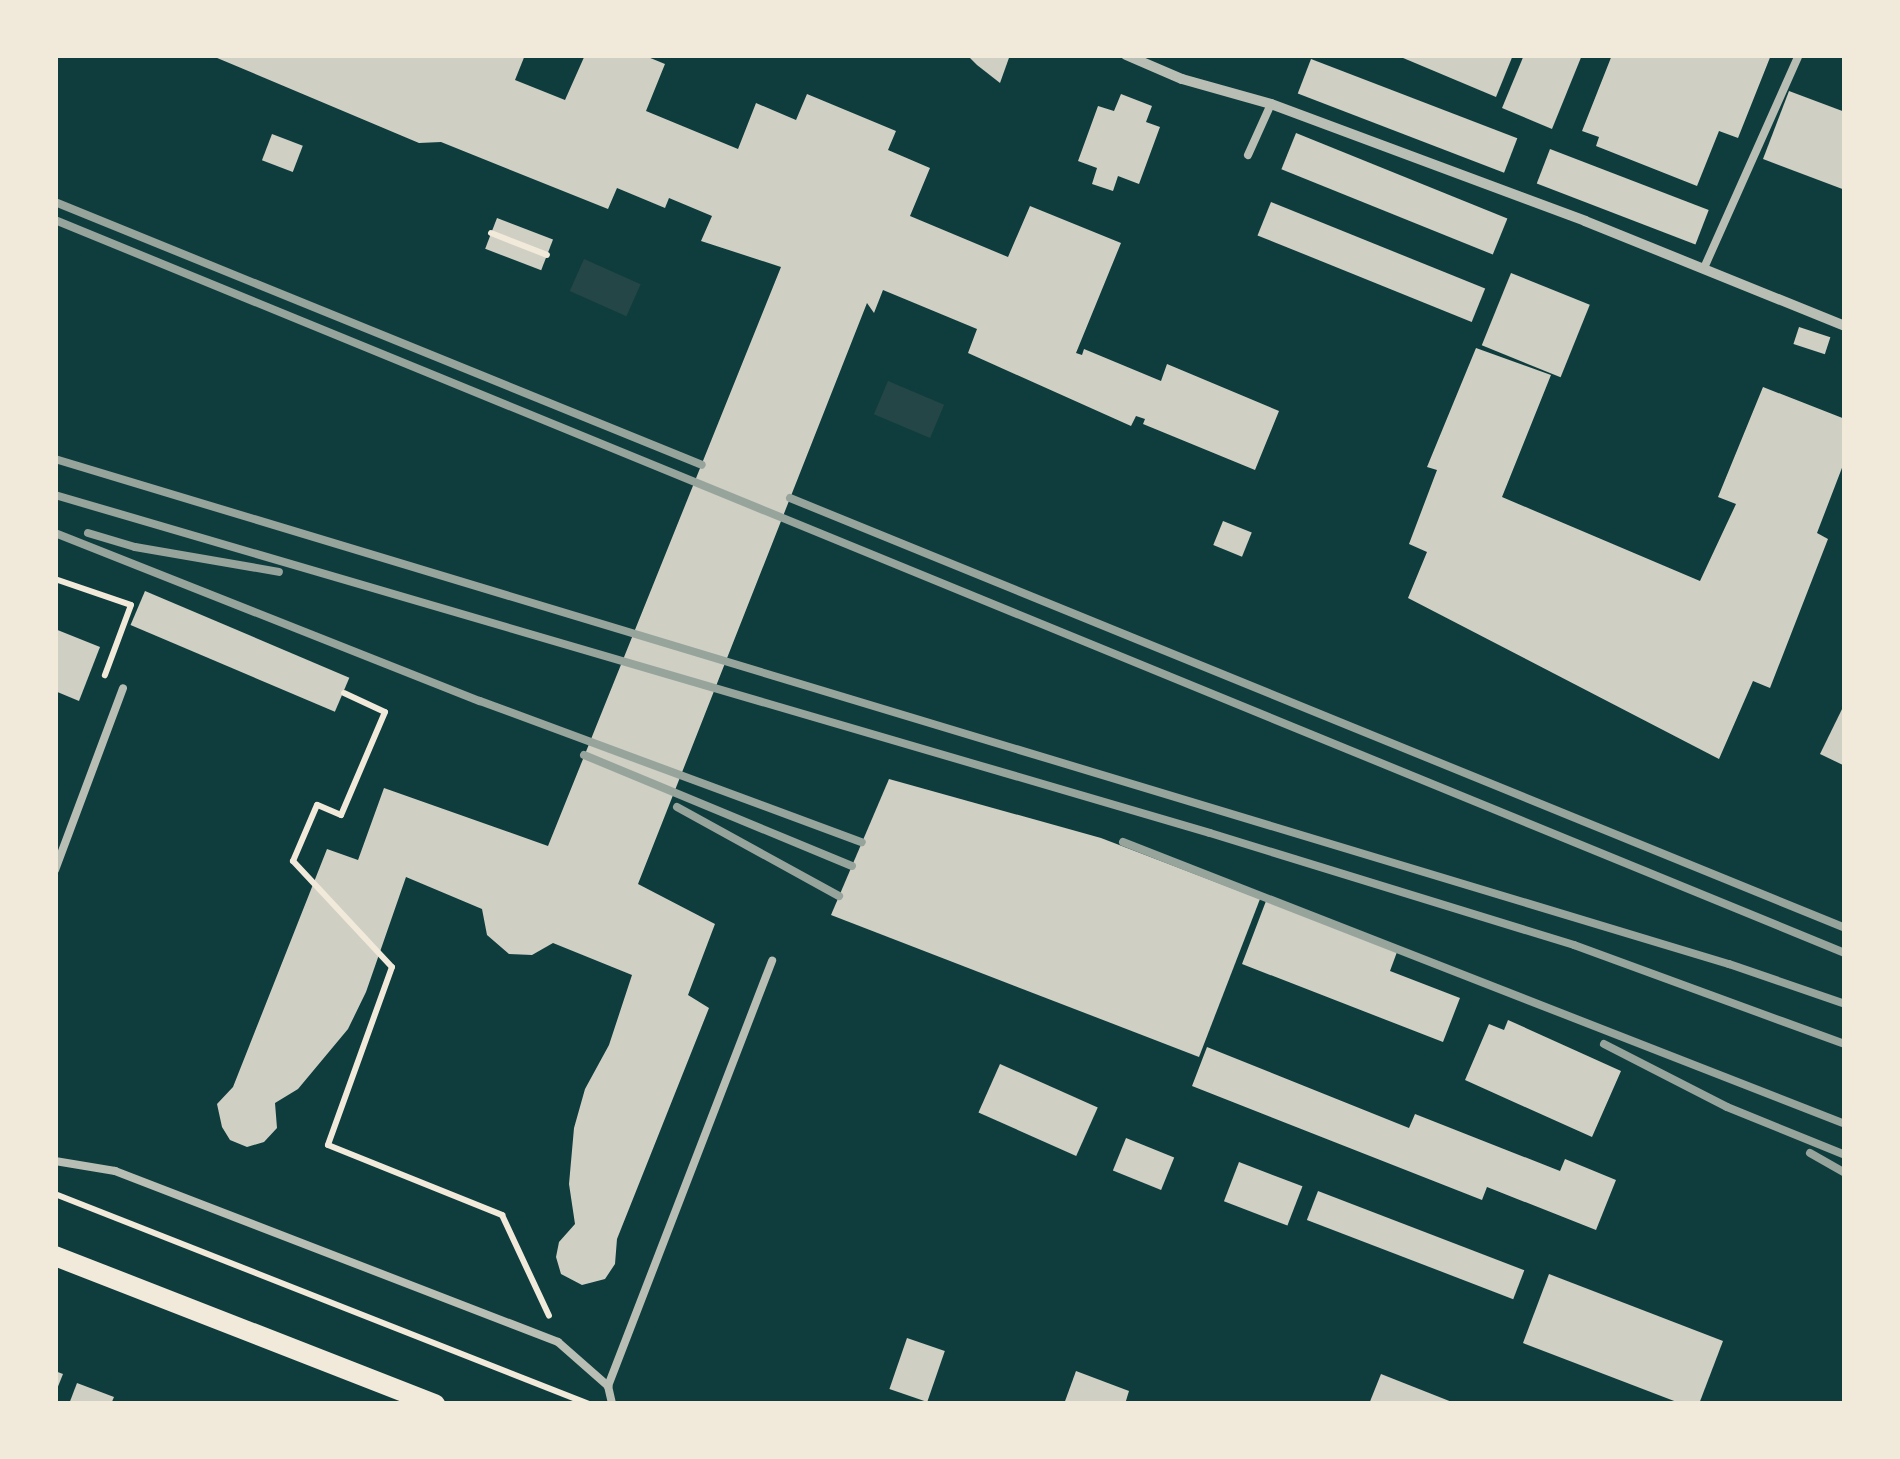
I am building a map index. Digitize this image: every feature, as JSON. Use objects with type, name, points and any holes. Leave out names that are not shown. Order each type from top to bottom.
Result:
[{"type":"main road","points":[[55,1256],[435,1404]]},
{"type":"street","points":[[1126,55],[1182,79],[1271,104],[1704,268],[1845,326]]},
{"type":"lane","points":[[1704,268],[1799,55]]},
{"type":"lane","points":[[1248,155],[1271,104]]},
{"type":"lane","points":[[55,870],[123,688]]},
{"type":"lane","points":[[612,1404],[608,1386],[772,960]]},
{"type":"lane","points":[[55,1161],[115,1171],[558,1342],[608,1386]]},
{"type":"path","points":[[491,233],[547,255]]},
{"type":"path","points":[[55,579],[131,605]]},
{"type":"path","points":[[344,693],[384,712],[341,815],[317,805],[293,861],[392,966],[328,1144],[502,1214],[544,1311],[556,1321]]},
{"type":"path","points":[[55,1194],[589,1404]]},
{"type":"shaded area","points":[[584,259],[641,284],[626,316],[570,291]]},
{"type":"shaded area","points":[[888,381],[944,405],[930,438],[874,414]]},
{"type":"building","points":[[210,55],[525,55],[515,80],[565,100],[585,55],[643,55],[665,64],[646,111],[738,149],[756,103],[796,120],[807,94],[896,131],[888,150],[930,168],[910,216],[1008,257],[1030,206],[1121,243],[1076,353],[1082,355],[1084,349],[1161,381],[1167,364],[1279,411],[1255,470],[1143,424],[1145,419],[1136,416],[1131,426],[968,353],[977,329],[883,290],[874,313],[867,303],[638,884],[715,924],[688,995],[709,1008],[617,1239],[615,1264],[605,1279],[582,1285],[561,1274],[556,1257],[559,1242],[575,1224],[569,1184],[574,1128],[585,1089],[609,1045],[632,975],[553,943],[532,955],[509,954],[487,935],[482,909],[406,877],[366,992],[348,1029],[298,1089],[275,1103],[277,1128],[264,1142],[247,1147],[230,1140],[222,1127],[217,1104],[233,1087],[327,849],[358,860],[384,788],[548,846],[781,267],[701,241],[712,216],[669,198],[665,208],[617,188],[608,209],[441,142],[419,143]]},
{"type":"building","points":[[967,55],[1010,55],[1000,83],[977,65]]},
{"type":"building","points":[[1396,55],[1513,55],[1496,97]]},
{"type":"building","points":[[1524,55],[1582,55],[1552,129],[1502,108]]},
{"type":"building","points":[[1612,55],[1771,55],[1738,138],[1719,131],[1697,186],[1596,146],[1599,137],[1582,131]]},
{"type":"building","points":[[1311,59],[1517,138],[1504,173],[1298,94]]},
{"type":"building","points":[[1789,91],[1845,112],[1845,190],[1763,159]]},
{"type":"building","points":[[1121,94],[1152,106],[1146,122],[1160,127],[1139,184],[1118,176],[1113,191],[1092,184],[1097,168],[1078,161],[1098,106],[1114,111]]},
{"type":"building","points":[[1296,133],[1507,218],[1493,255],[1281,169]]},
{"type":"building","points":[[272,134],[303,146],[293,172],[262,160]]},
{"type":"building","points":[[1550,149],[1709,210],[1695,244],[1537,184]]},
{"type":"building","points":[[1271,202],[1485,289],[1472,322],[1258,235]]},
{"type":"building","points":[[497,218],[553,240],[541,270],[485,249]]},
{"type":"building","points":[[1511,273],[1590,305],[1561,377],[1482,345]]},
{"type":"building","points":[[1799,327],[1830,337],[1825,354],[1793,344]]},
{"type":"building","points":[[1476,348],[1551,375],[1502,497],[1700,581],[1736,504],[1718,497],[1763,387],[1845,419],[1845,460],[1817,533],[1828,539],[1770,688],[1753,681],[1719,759],[1408,598],[1427,552],[1409,544],[1437,470],[1427,467]]},
{"type":"building","points":[[1223,521],[1252,533],[1242,557],[1213,545]]},
{"type":"building","points":[[145,591],[349,678],[335,712],[131,625]]},
{"type":"building","points":[[55,629],[100,647],[79,701],[55,691]]},
{"type":"building","points":[[1845,703],[1845,766],[1820,754]]},
{"type":"building","points":[[889,779],[1101,838],[1260,899],[1199,1057],[831,915]]},
{"type":"building","points":[[1266,901],[1397,952],[1390,971],[1460,998],[1443,1042],[1242,964]]},
{"type":"building","points":[[1508,1020],[1621,1071],[1592,1137],[1465,1080],[1489,1024],[1504,1030]]},
{"type":"building","points":[[1207,1047],[1409,1128],[1415,1114],[1560,1171],[1565,1159],[1616,1180],[1596,1230],[1487,1187],[1482,1200],[1192,1086]]},
{"type":"building","points":[[1000,1064],[1098,1108],[1076,1156],[978,1112]]},
{"type":"building","points":[[1126,1138],[1174,1157],[1161,1190],[1113,1170]]},
{"type":"building","points":[[1239,1162],[1302,1186],[1287,1226],[1224,1201]]},
{"type":"building","points":[[1318,1191],[1524,1270],[1513,1299],[1307,1220]]},
{"type":"building","points":[[1549,1274],[1723,1341],[1699,1404],[1682,1404],[1523,1343]]},
{"type":"building","points":[[907,1338],[945,1351],[927,1402],[889,1389]]},
{"type":"building","points":[[55,1371],[63,1374],[55,1394]]},
{"type":"building","points":[[1076,1371],[1129,1391],[1125,1404],[1064,1404]]},
{"type":"building","points":[[1381,1374],[1457,1404],[1369,1404]]},
{"type":"building","points":[[77,1383],[114,1397],[111,1404],[69,1404]]},
{"type":"railway","points":[[55,202],[702,465]]},
{"type":"railway","points":[[55,220],[1845,953]]},
{"type":"railway","points":[[55,459],[1729,964],[1845,1004]]},
{"type":"railway","points":[[55,495],[1210,833],[1574,945],[1845,1044]]},
{"type":"railway","points":[[790,498],[1845,928]]},
{"type":"railway","points":[[55,533],[480,701],[862,842]]},
{"type":"railway","points":[[88,533],[135,547],[279,572]]},
{"type":"railway","points":[[584,755],[852,866]]},
{"type":"railway","points":[[677,807],[839,896]]},
{"type":"railway","points":[[1123,842],[1845,1124]]},
{"type":"railway","points":[[1604,1044],[1727,1107],[1845,1155]]},
{"type":"railway","points":[[1810,1153],[1845,1173]]}]
